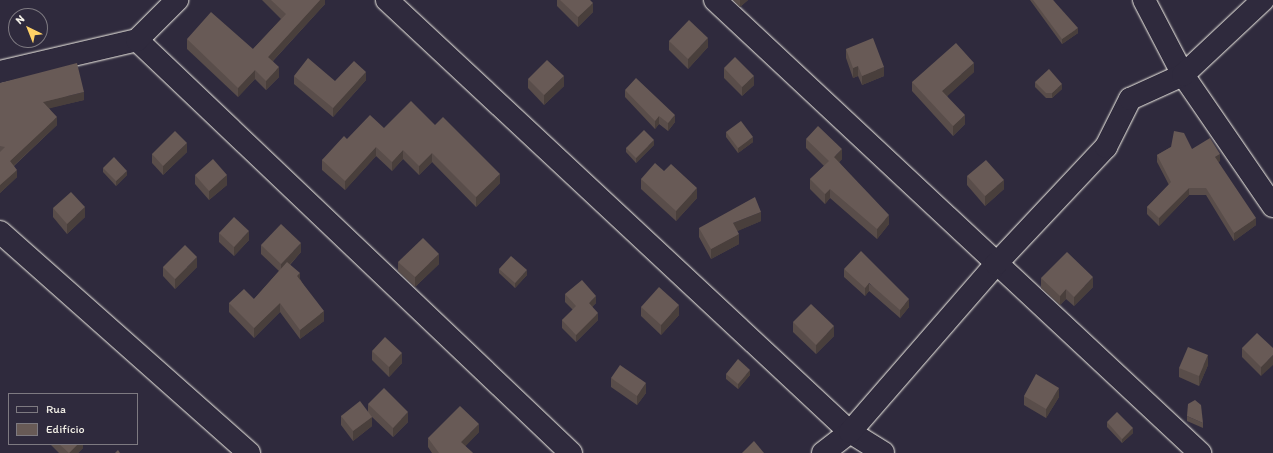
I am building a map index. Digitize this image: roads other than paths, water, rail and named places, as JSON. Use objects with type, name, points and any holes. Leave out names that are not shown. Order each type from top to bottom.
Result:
[{"type":"street","points":[[0,72],[137,40],[177,0]]},
{"type":"street","points":[[387,0],[850,432],[883,453]]},
{"type":"street","points":[[715,0],[1200,453]]},
{"type":"street","points":[[1144,0],[1183,75],[1273,206]]},
{"type":"street","points":[[823,453],[850,432],[996,264],[1106,147],[1130,99],[1183,75],[1263,0]]},
{"type":"street","points":[[137,40],[571,453]]},
{"type":"street","points":[[0,232],[249,453]]}]
